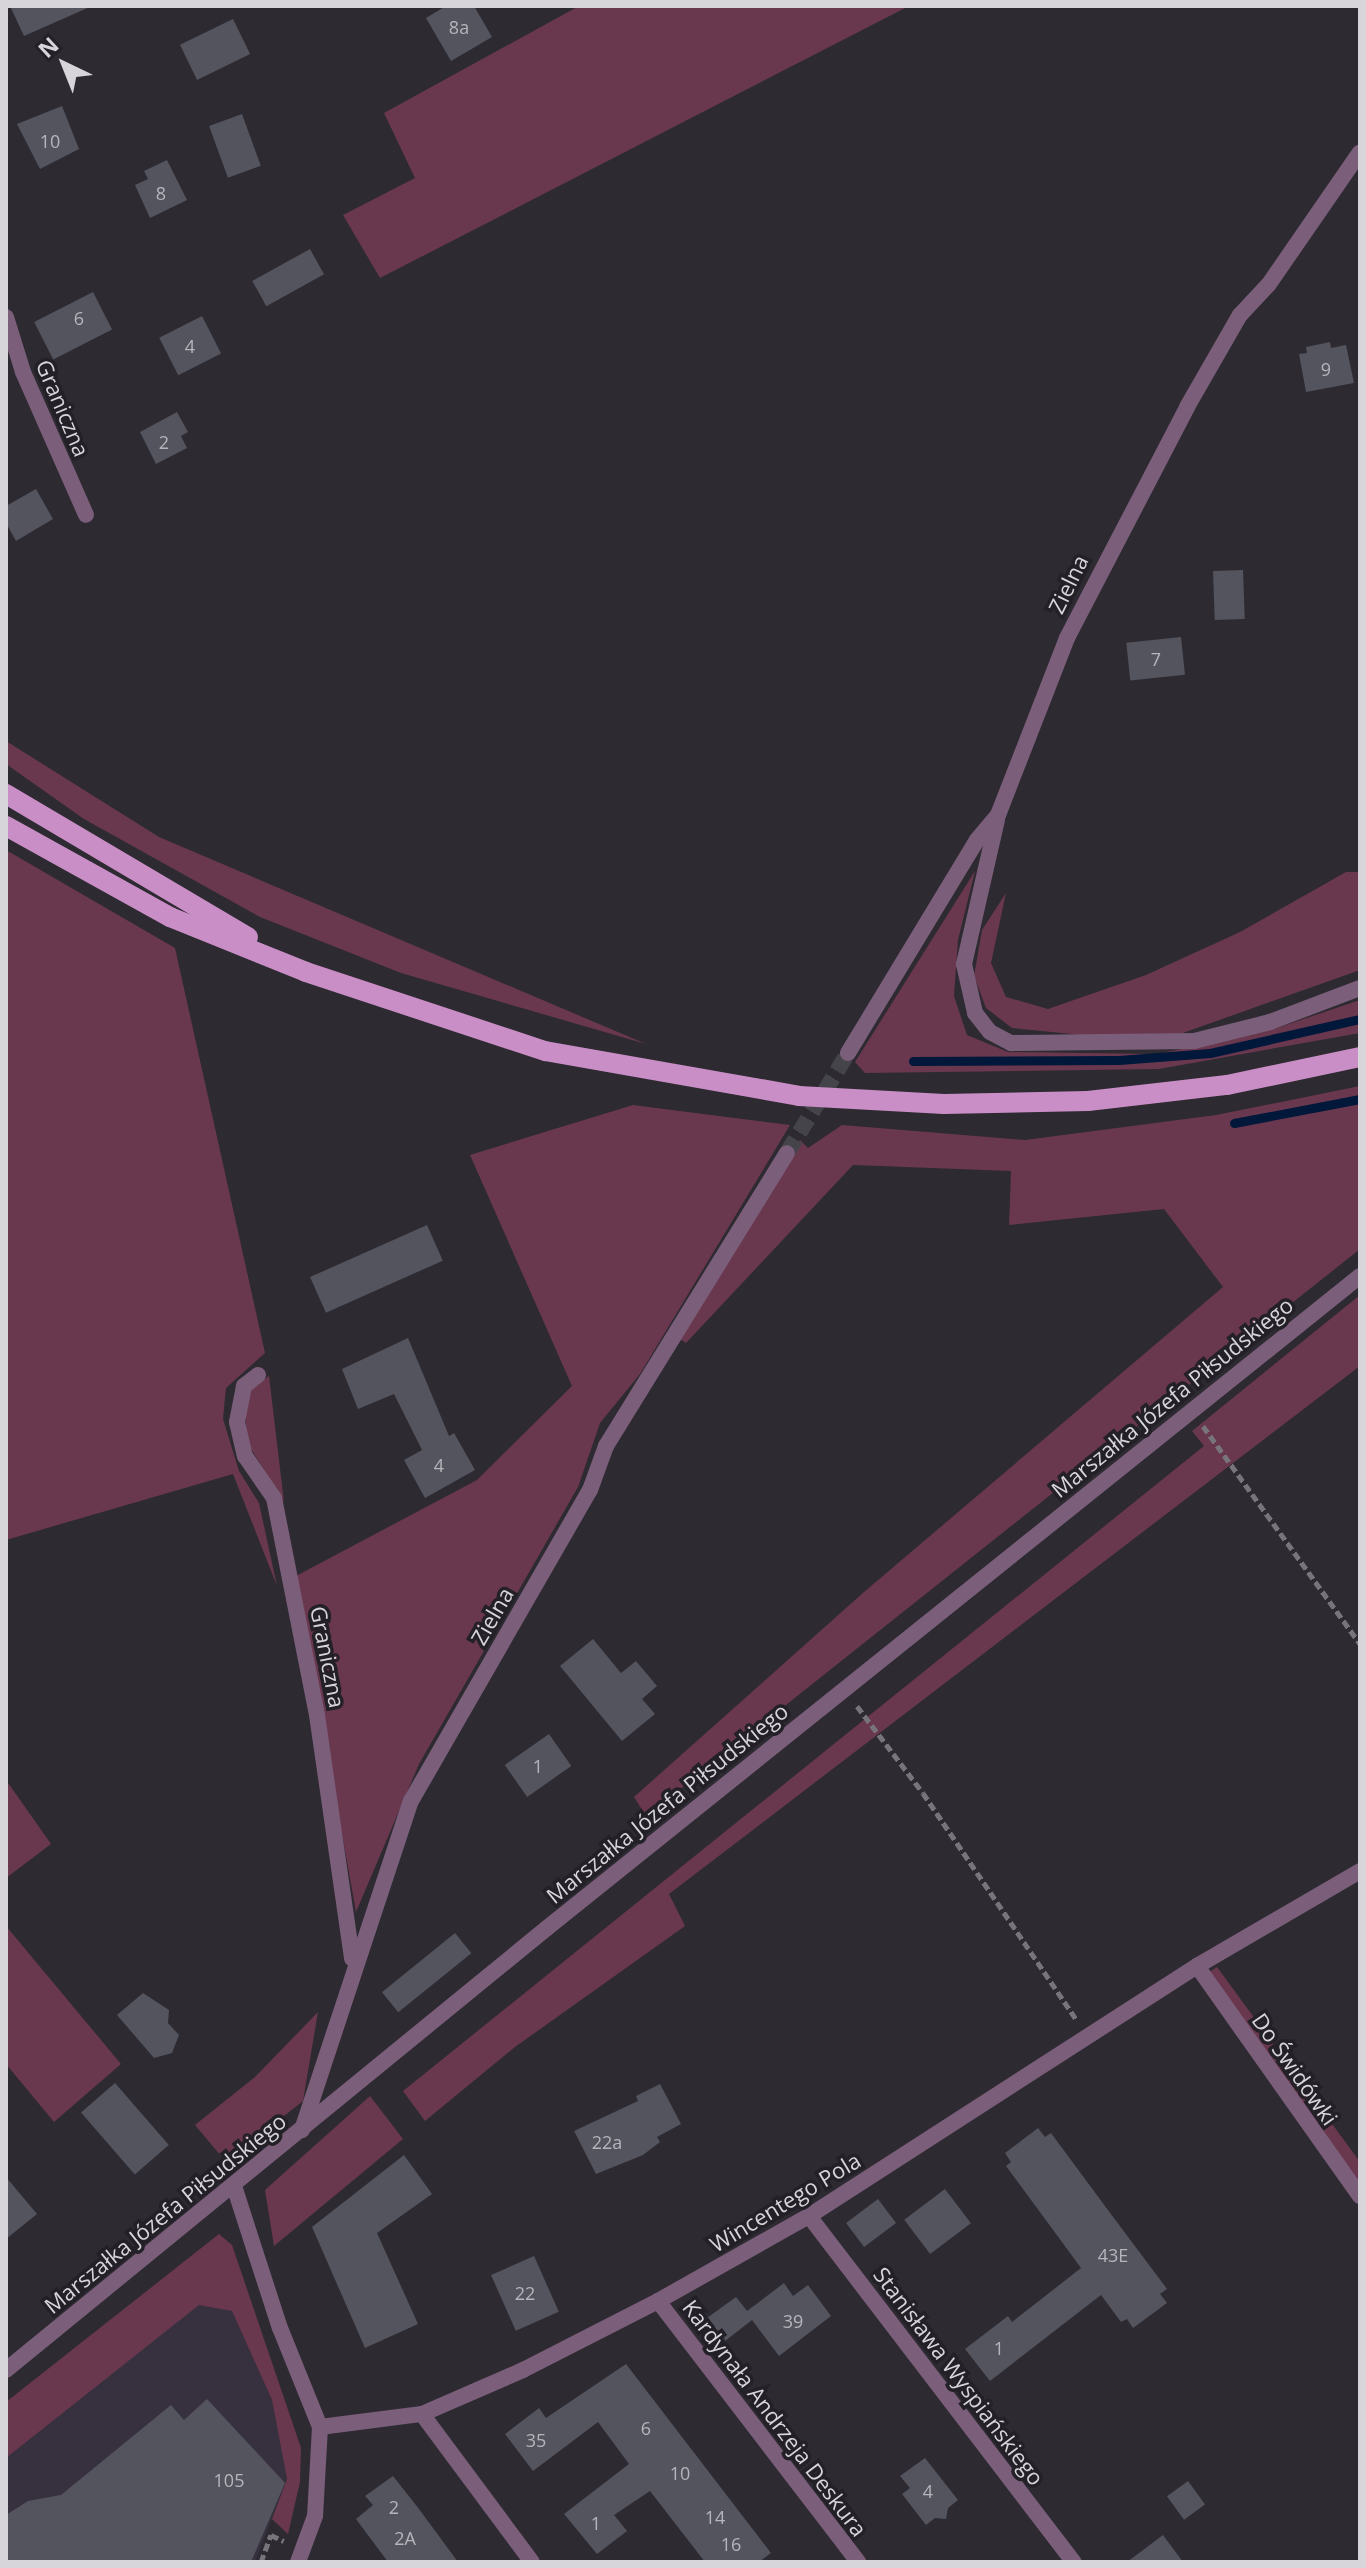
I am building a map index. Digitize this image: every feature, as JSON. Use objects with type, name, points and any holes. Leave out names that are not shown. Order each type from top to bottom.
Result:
[{"type":"main road","points":[[6,794],[306,972]]},
{"type":"main road","points":[[6,826],[170,917],[306,972],[545,1051],[799,1096],[944,1104],[1088,1101],[1227,1085],[1360,1057]]},
{"type":"street","name":"Zielna","points":[[848,1053],[977,840],[998,815],[1067,638],[1120,527],[1240,315],[1269,284],[1360,152]]},
{"type":"street","name":"Graniczna","points":[[6,317],[23,372],[86,515]]},
{"type":"street","points":[[998,815],[964,964],[975,1013],[990,1032],[1011,1043],[1194,1041],[1270,1022],[1360,988]]},
{"type":"street","name":"Zielna","points":[[301,2132],[352,1965],[411,1801],[590,1490],[606,1446],[787,1153]]},
{"type":"street","name":"Marszałka Józefa Piłsudskiego","points":[[6,2370],[1189,1410],[1360,1276]]},
{"type":"street","name":"Graniczna","points":[[258,1375],[244,1386],[237,1422],[245,1456],[274,1498],[317,1715],[352,1965]]},
{"type":"street","name":"Wincentego Pola","points":[[320,2427],[422,2414],[523,2370],[658,2301],[809,2216],[1197,1966],[1360,1871]]},
{"type":"street","name":"Do Świdówki","points":[[1197,1966],[1360,2196]]},
{"type":"street","points":[[234,2186],[280,2328],[320,2427],[315,2516],[301,2555]]},
{"type":"street","name":"Stanisława Wyspiańskiego","points":[[809,2216],[1074,2562]]},
{"type":"street","name":"Kardynała Andrzeja Deskura","points":[[658,2301],[858,2562]]},
{"type":"street","points":[[422,2414],[532,2562]]},
{"type":"path","points":[[1189,1410],[1360,1644]]},
{"type":"path","points":[[844,1689],[923,1793],[1088,2037]]},
{"type":"path","points":[[261,2562],[271,2535],[301,2555]]},
{"type":"shaded area","points":[[579,6],[909,6],[380,278],[343,215],[415,178],[384,113]]},
{"type":"shaded area","points":[[6,741],[159,837],[646,1044],[401,973],[260,917],[84,819],[6,764]]},
{"type":"shaded area","points":[[6,850],[175,948],[265,1353],[226,1388],[223,1419],[239,1471],[259,1503],[277,1586],[233,1474],[6,1540]]},
{"type":"shaded area","points":[[975,871],[958,940],[954,996],[967,1035],[1008,1052],[1158,1054],[1274,1029],[1360,1000],[1360,1033],[1159,1069],[865,1073],[855,1062]]},
{"type":"shaded area","points":[[1346,872],[1360,872],[1360,970],[1180,1034],[1102,1037],[1012,1028],[986,1008],[974,976],[982,930],[1006,893],[991,963],[1006,997],[1048,1009],[1146,975],[1240,932]]},
{"type":"shaded area","points":[[1360,1086],[1360,1249],[646,1816],[634,1797],[864,1592],[1223,1287],[1164,1209],[1009,1225],[1011,1171],[853,1165],[686,1343],[680,1339],[800,1140],[808,1148],[842,1125],[1025,1140],[1216,1115]]},
{"type":"shaded area","points":[[633,1105],[790,1125],[640,1374],[600,1423],[578,1487],[419,1764],[356,1912],[296,1576],[477,1480],[572,1386],[470,1155]]},
{"type":"shaded area","points":[[1360,1295],[1360,1366],[669,1894],[685,1926],[515,2047],[425,2121],[403,2091],[1204,1446],[1192,1431]]},
{"type":"shaded area","points":[[269,1376],[284,1502],[248,1444],[245,1414],[250,1390]]},
{"type":"shaded area","points":[[6,1780],[51,1844],[6,1878]]},
{"type":"shaded area","points":[[6,1926],[121,2064],[54,2122],[6,2064]]},
{"type":"shaded area","points":[[1217,1967],[1360,2162],[1360,2186],[1208,1973]]},
{"type":"shaded area","points":[[318,2012],[303,2101],[226,2162],[195,2125],[255,2077]]},
{"type":"shaded area","points":[[370,2096],[403,2139],[274,2246],[265,2190]]},
{"type":"shaded area","points":[[219,2234],[232,2245],[301,2448],[300,2482],[288,2534],[272,2519],[287,2479],[272,2400],[232,2311],[199,2305],[6,2458],[6,2402]]},
{"type":"shaded area","points":[[199,2304],[232,2311],[272,2400],[287,2479],[255,2562],[6,2562],[6,2458]]},
{"type":"building","points":[[10,6],[92,6],[24,36]]},
{"type":"building","points":[[446,6],[474,6],[492,37],[451,61],[426,18]]},
{"type":"building","points":[[233,19],[250,54],[197,80],[180,45]]},
{"type":"building","points":[[62,106],[79,149],[40,169],[17,124]]},
{"type":"building","points":[[242,114],[261,166],[228,178],[209,126]]},
{"type":"building","points":[[167,160],[187,200],[150,218],[135,185],[148,179],[144,171]]},
{"type":"building","points":[[310,249],[324,274],[266,306],[252,281]]},
{"type":"building","points":[[93,292],[112,329],[53,359],[34,322]]},
{"type":"building","points":[[202,316],[221,353],[178,375],[159,338]]},
{"type":"building","points":[[1330,342],[1331,348],[1346,345],[1354,383],[1306,392],[1299,354],[1307,353],[1306,347]]},
{"type":"building","points":[[177,412],[188,432],[181,436],[187,448],[156,464],[140,432]]},
{"type":"building","points":[[36,489],[53,519],[16,541],[6,523],[6,506]]},
{"type":"building","points":[[1243,570],[1245,619],[1215,620],[1213,571]]},
{"type":"building","points":[[1181,637],[1185,675],[1130,681],[1126,643]]},
{"type":"building","points":[[427,1225],[443,1261],[326,1313],[310,1277]]},
{"type":"building","points":[[408,1338],[449,1436],[454,1433],[475,1470],[425,1498],[404,1460],[422,1450],[394,1394],[358,1409],[342,1369]]},
{"type":"building","points":[[593,1639],[621,1673],[636,1661],[657,1686],[642,1699],[655,1714],[622,1741],[560,1666]]},
{"type":"building","points":[[549,1734],[571,1766],[527,1797],[505,1765]]},
{"type":"building","points":[[455,1933],[471,1953],[398,2012],[382,1992]]},
{"type":"building","points":[[143,1993],[169,2010],[168,2023],[179,2035],[172,2053],[154,2058],[117,2015]]},
{"type":"building","points":[[115,2083],[169,2145],[135,2174],[81,2113]]},
{"type":"building","points":[[660,2084],[681,2124],[657,2137],[660,2142],[643,2155],[596,2174],[574,2131],[638,2101],[636,2096]]},
{"type":"building","points":[[1038,2128],[1045,2137],[1051,2133],[1167,2289],[1160,2294],[1167,2303],[1133,2328],[1127,2319],[1121,2322],[1101,2295],[990,2381],[965,2349],[1008,2316],[1012,2322],[1081,2268],[1006,2166],[1011,2162],[1005,2153]]},
{"type":"building","points":[[404,2155],[432,2194],[377,2233],[418,2324],[365,2348],[312,2227]]},
{"type":"building","points":[[6,2177],[37,2214],[6,2239]]},
{"type":"building","points":[[945,2189],[971,2223],[930,2254],[904,2220]]},
{"type":"building","points":[[878,2199],[896,2223],[864,2247],[846,2223]]},
{"type":"building","points":[[534,2256],[559,2312],[516,2331],[491,2275]]},
{"type":"building","points":[[784,2283],[793,2296],[808,2285],[831,2316],[779,2356],[752,2320],[725,2341],[707,2318],[736,2297],[747,2311]]},
{"type":"building","points":[[626,2364],[771,2553],[759,2562],[705,2562],[650,2491],[614,2515],[627,2531],[597,2554],[564,2514],[629,2464],[598,2422],[533,2471],[505,2434],[539,2408],[546,2418]]},
{"type":"building","points":[[207,2399],[285,2483],[251,2562],[6,2562],[6,2515],[28,2501],[61,2495],[171,2405],[184,2420]]},
{"type":"building","points":[[925,2458],[958,2500],[948,2508],[946,2519],[935,2518],[926,2525],[902,2494],[910,2488],[900,2476]]},
{"type":"building","points":[[393,2476],[458,2562],[388,2562],[356,2519],[373,2505],[365,2496]]},
{"type":"building","points":[[1188,2481],[1205,2504],[1184,2520],[1167,2496]]},
{"type":"building","points":[[1163,2535],[1183,2562],[1127,2562]]},
{"type":"waterway","points":[[913,1061],[1119,1060],[1210,1053],[1360,1019]]},
{"type":"waterway","points":[[1234,1123],[1360,1099]]},
{"type":"tunnel","points":[[787,1153],[848,1053]]}]
